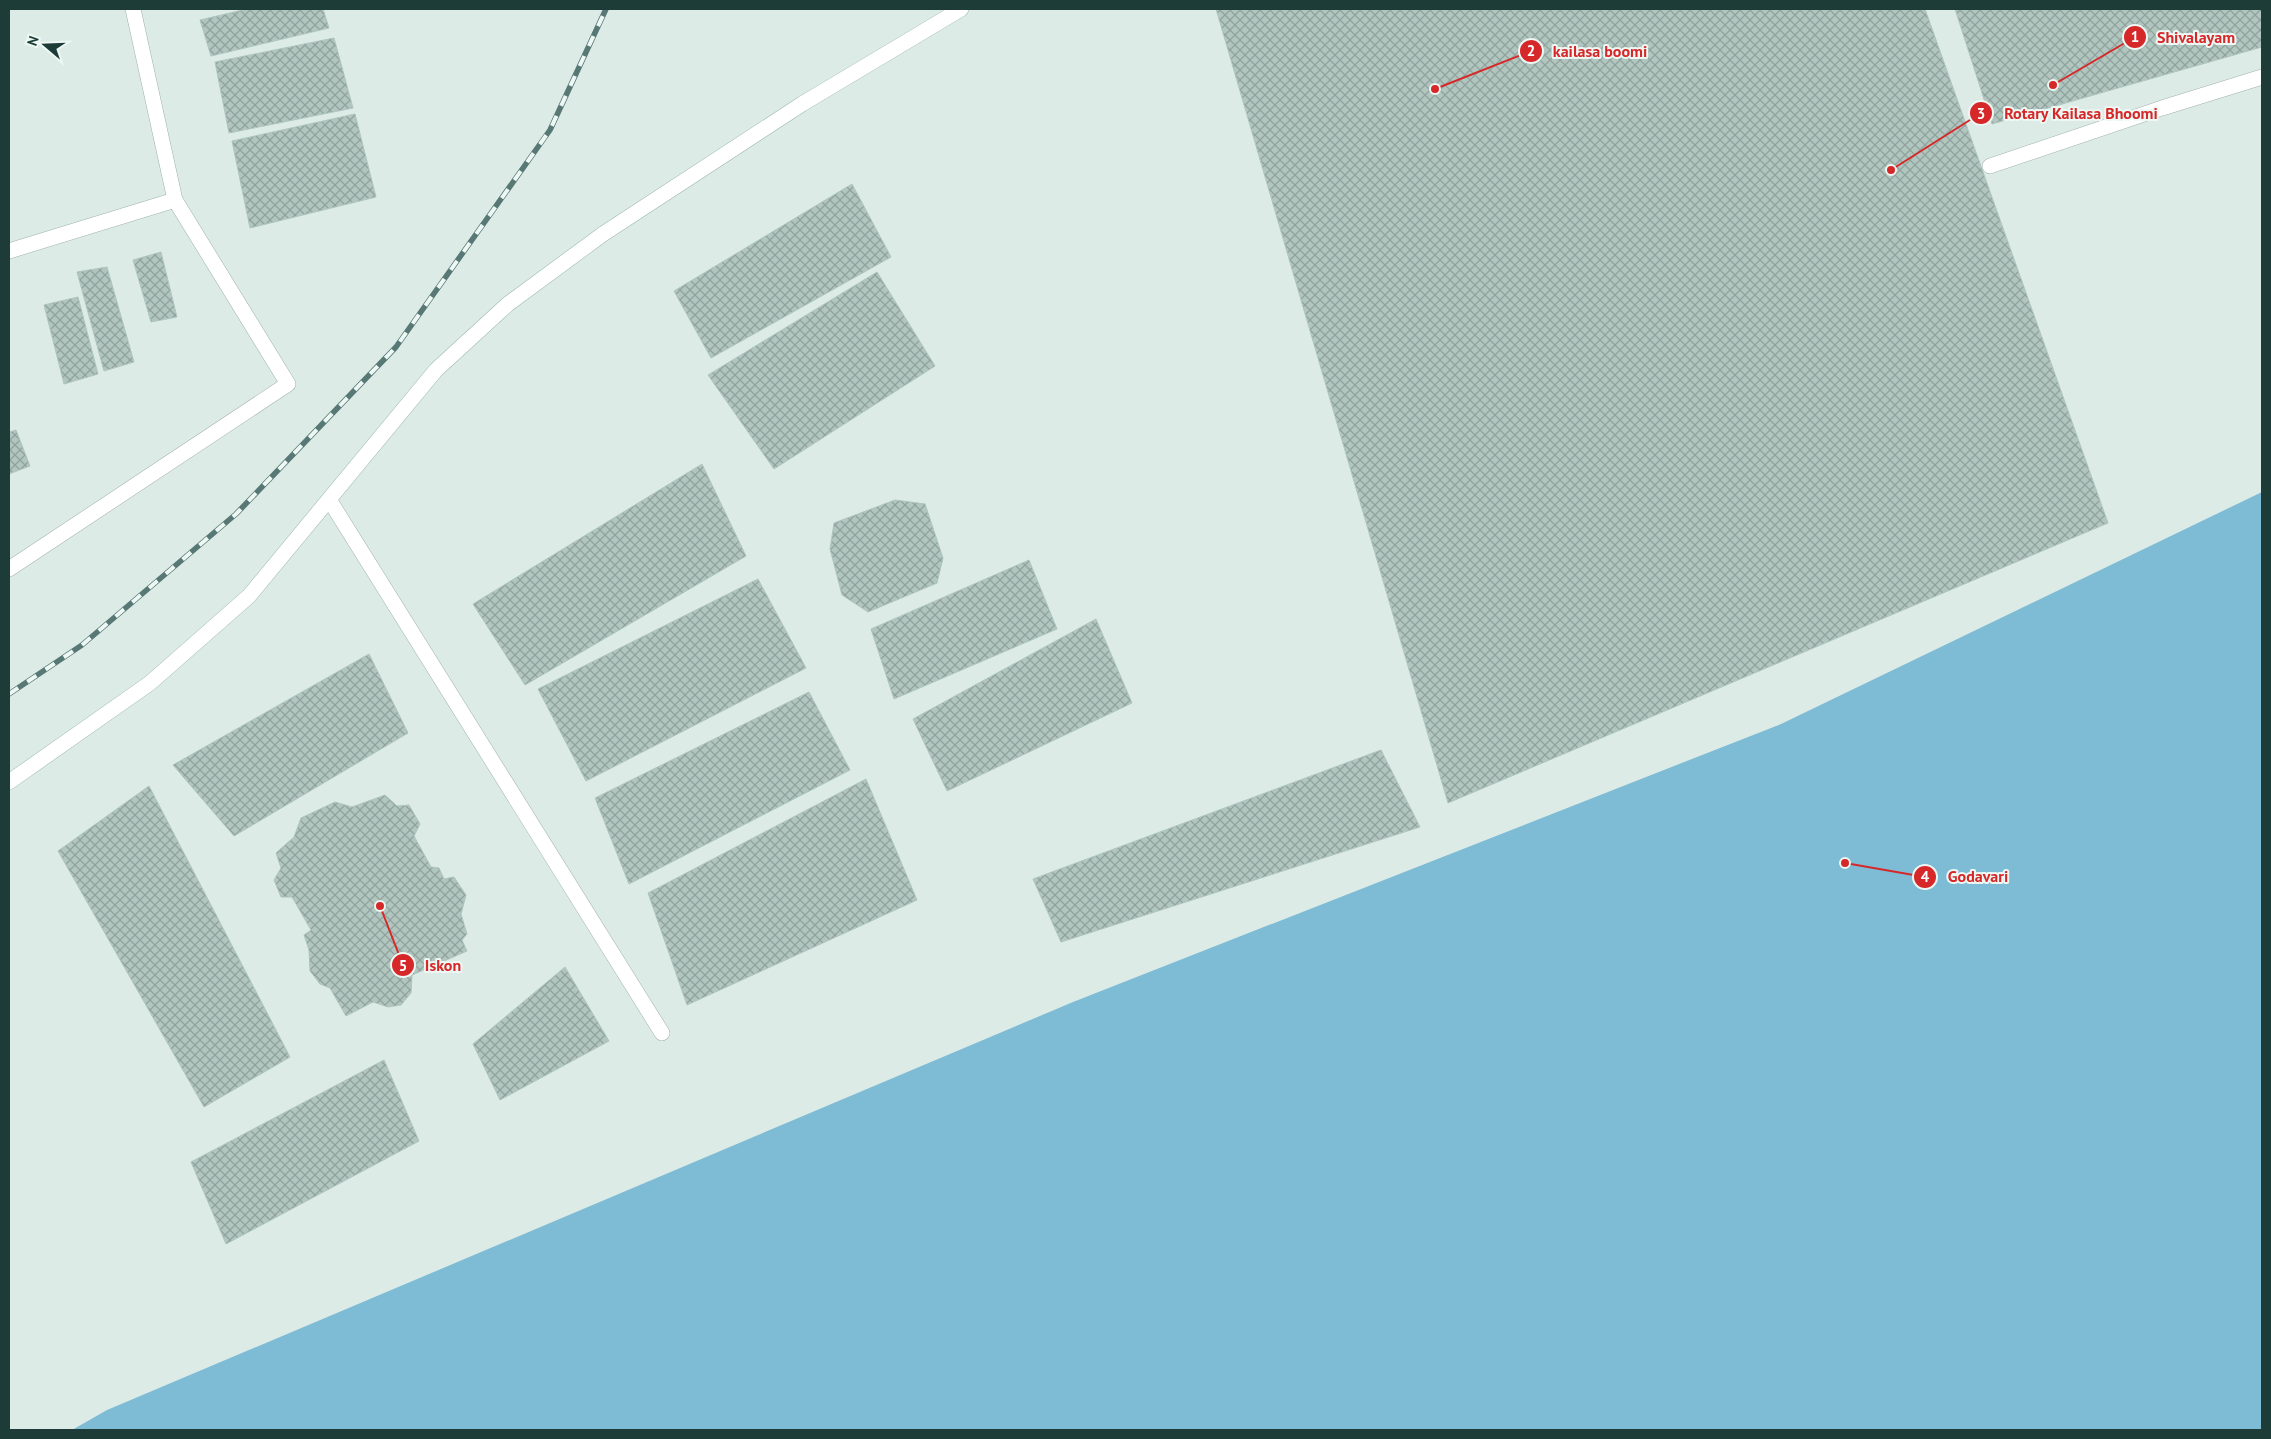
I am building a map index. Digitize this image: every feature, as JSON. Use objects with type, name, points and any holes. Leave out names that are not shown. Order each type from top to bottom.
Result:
[{"type":"street","points":[[9,569],[288,384],[175,200],[132,9]]},
{"type":"street","points":[[9,782],[157,677],[249,596],[330,501],[436,370],[508,304],[611,229],[802,104],[949,13],[961,9]]},
{"type":"street","points":[[1990,166],[2162,108],[2262,77]]},
{"type":"street","points":[[9,251],[175,200]]},
{"type":"street","points":[[330,501],[662,1033]]},
{"type":"water","points":[[2262,492],[2262,1430],[72,1430],[107,1410],[1073,1002],[1781,724]]},
{"type":"building","points":[[247,9],[323,9],[329,28],[211,56],[200,20]]},
{"type":"building","points":[[1216,9],[1925,9],[2108,523],[1448,803]]},
{"type":"building","points":[[1955,9],[2262,9],[2262,47],[1992,124]]},
{"type":"building","points":[[334,38],[353,108],[229,133],[215,62]]},
{"type":"building","points":[[355,114],[376,197],[250,228],[232,141]]},
{"type":"building","points":[[852,184],[891,257],[711,358],[674,291]]},
{"type":"building","points":[[161,252],[177,317],[151,322],[133,260]]},
{"type":"building","points":[[107,267],[134,362],[104,371],[77,272]]},
{"type":"building","points":[[877,272],[935,366],[774,469],[708,375]]},
{"type":"building","points":[[78,297],[98,374],[64,384],[44,305]]},
{"type":"building","points":[[16,430],[30,466],[9,474],[9,432]]},
{"type":"building","points":[[702,464],[746,556],[525,685],[473,604]]},
{"type":"building","points":[[895,500],[925,504],[943,558],[937,583],[868,612],[842,595],[830,549],[834,523]]},
{"type":"building","points":[[1029,560],[1057,629],[894,699],[871,629]]},
{"type":"building","points":[[758,579],[806,668],[586,781],[538,689]]},
{"type":"building","points":[[1096,619],[1132,703],[947,791],[913,719]]},
{"type":"building","points":[[369,654],[408,733],[234,836],[173,765]]},
{"type":"building","points":[[809,692],[850,770],[629,884],[595,798]]},
{"type":"building","points":[[1381,750],[1420,827],[1061,942],[1033,879]]},
{"type":"building","points":[[866,779],[917,900],[687,1005],[648,893]]},
{"type":"building","points":[[149,786],[290,1057],[204,1107],[58,851]]},
{"type":"building","points":[[385,795],[397,806],[409,805],[420,824],[414,836],[431,867],[439,868],[444,879],[454,877],[466,895],[461,914],[467,934],[462,940],[467,951],[412,975],[411,993],[401,1005],[388,1007],[373,1002],[346,1016],[330,988],[320,984],[310,971],[309,950],[304,935],[311,930],[292,897],[281,897],[274,880],[281,868],[276,853],[294,837],[301,818],[335,802],[352,807]]},
{"type":"building","points":[[565,967],[609,1041],[500,1100],[473,1044]]},
{"type":"building","points":[[384,1060],[419,1141],[226,1244],[191,1162]]},
{"type":"railway","points":[[9,694],[82,645],[236,514],[396,347],[550,130],[606,9]]},
{"type":"place","name":"Shivalayam","points":[[2053,85]]},
{"type":"place","name":"kailasa boomi","points":[[1435,89]]},
{"type":"place","name":"Rotary Kailasa Bhoomi","points":[[1891,170]]},
{"type":"place","name":"Godavari","points":[[1845,863]]},
{"type":"place","name":"Iskon","points":[[380,906]]}]
